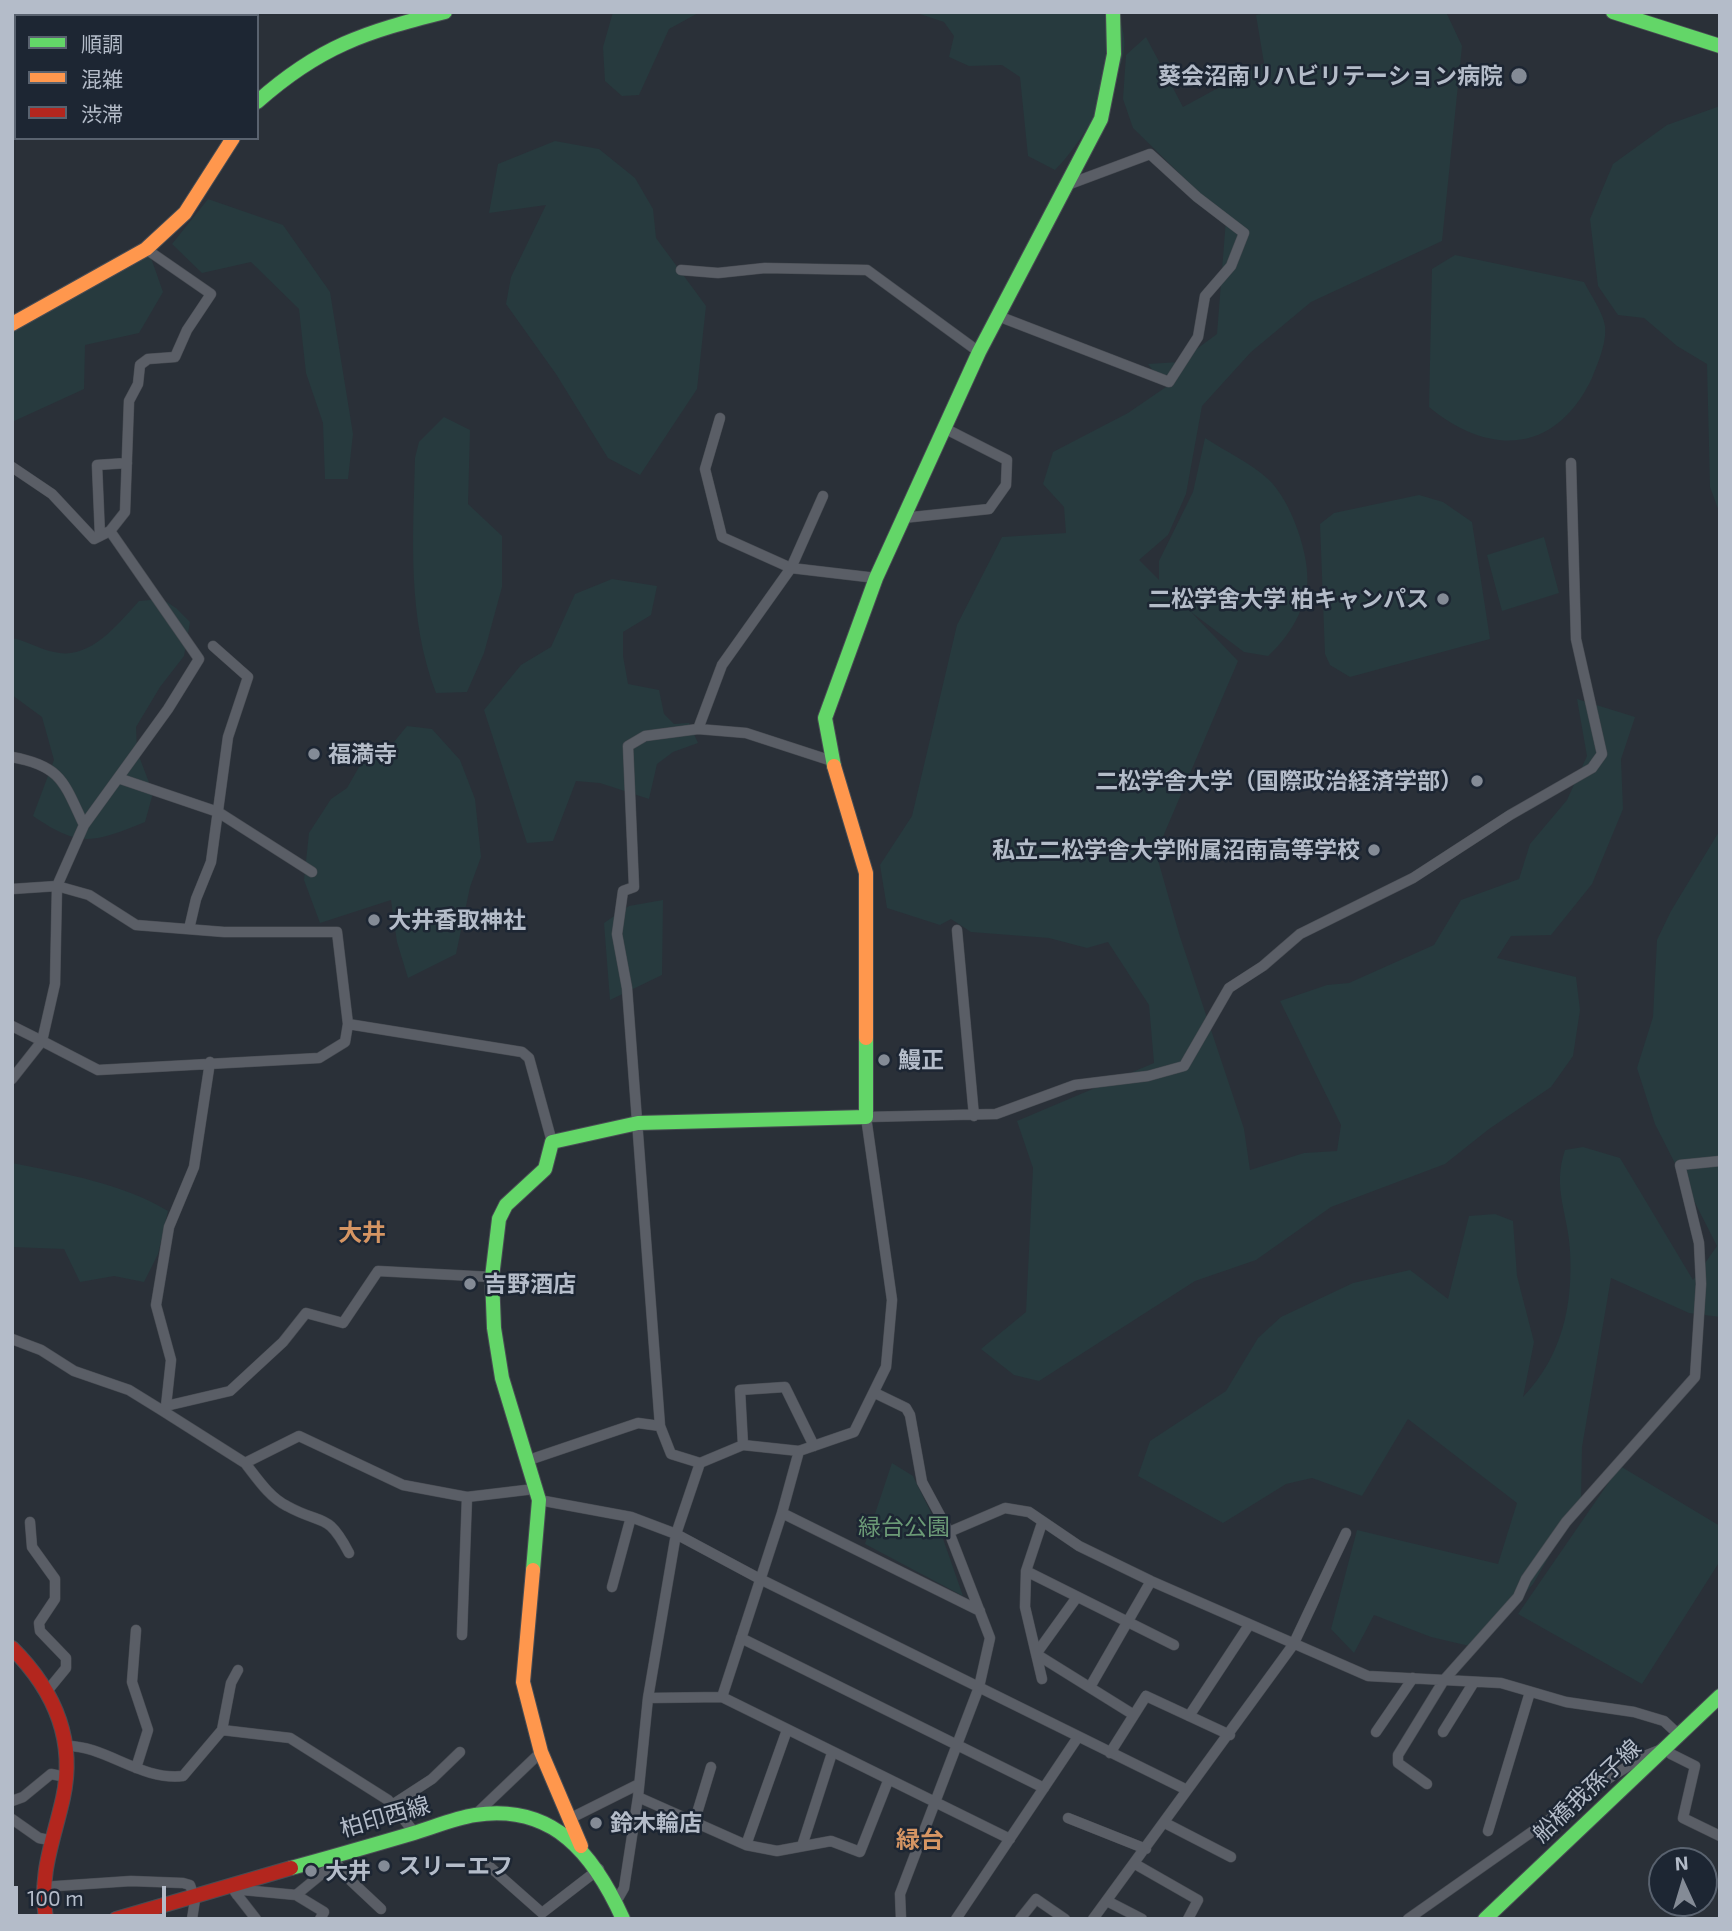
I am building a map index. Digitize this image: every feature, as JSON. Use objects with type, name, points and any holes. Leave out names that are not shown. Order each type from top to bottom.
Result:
[{"type":"street","points":[[259,100],[301,62],[337,42],[444,12]]},
{"type":"street","points":[[832,761],[746,733],[698,729],[645,736],[628,746],[634,887],[623,891],[617,933],[627,988],[660,1426],[671,1454],[700,1463],[743,1445],[799,1451],[854,1432],[886,1367],[892,1300],[866,1117],[866,873],[832,761],[825,718],[876,578],[979,352],[1101,119],[1114,54],[1113,12]]},
{"type":"street","points":[[1613,12],[1720,47]]},
{"type":"street","points":[[12,324],[146,249],[185,213],[232,140]]},
{"type":"street","points":[[998,316],[1169,382],[1198,337],[1205,296],[1231,266],[1244,233],[1197,197],[1150,154],[1067,185]]},
{"type":"street","points":[[12,467],[51,494],[94,539],[105,533],[125,512],[129,401],[138,384],[140,365],[148,359],[176,357],[187,330],[211,294],[146,249]]},
{"type":"street","points":[[681,270],[718,273],[765,268],[867,270],[979,352]]},
{"type":"street","points":[[720,418],[705,469],[722,537],[791,568],[876,578]]},
{"type":"street","points":[[903,518],[989,509],[1006,485],[1007,460],[944,428]]},
{"type":"street","points":[[12,1079],[43,1041],[55,984],[57,886],[84,825],[199,659],[105,533],[97,465],[127,463]]},
{"type":"street","points":[[552,1142],[638,1123],[996,1114],[1075,1085],[1149,1076],[1184,1066],[1229,988],[1264,967],[1300,934],[1413,878],[1510,815],[1592,768],[1602,754],[1576,639],[1571,463]]},
{"type":"street","points":[[698,729],[722,665],[791,568],[823,496]]},
{"type":"street","points":[[189,929],[196,900],[211,862],[228,737],[248,677],[212,646]]},
{"type":"street","points":[[12,757],[35,761],[62,778],[84,825]]},
{"type":"street","points":[[118,778],[218,812],[312,872]]},
{"type":"street","points":[[12,889],[57,886],[89,894],[135,925],[189,929],[337,932],[348,1024],[345,1042],[319,1058],[99,1070],[12,1026]]},
{"type":"street","points":[[957,930],[974,1116]]},
{"type":"street","points":[[348,1024],[522,1052],[529,1058],[552,1142],[545,1169],[506,1205],[499,1219],[492,1277],[494,1328],[502,1378],[529,1460],[537,1495],[523,1682],[541,1752],[581,1846]]},
{"type":"street","points":[[165,1409],[171,1360],[156,1305],[169,1227],[194,1167],[210,1062]]},
{"type":"street","points":[[1427,1784],[1398,1763],[1398,1755],[1444,1680],[1518,1597],[1526,1579],[1566,1522],[1695,1377],[1701,1284],[1699,1243],[1681,1164],[1720,1161]]},
{"type":"street","points":[[165,1409],[230,1391],[283,1342],[306,1313],[343,1323],[378,1271],[492,1277]]},
{"type":"street","points":[[12,1339],[41,1350],[74,1371],[129,1390],[165,1409],[246,1463],[263,1486],[285,1506],[335,1526],[349,1553]]},
{"type":"street","points":[[743,1445],[740,1390],[785,1387],[814,1446]]},
{"type":"street","points":[[875,1393],[906,1408],[910,1415],[922,1482],[949,1532],[990,1638],[979,1687],[901,1894],[901,1919]]},
{"type":"street","points":[[529,1460],[638,1423],[660,1426]]},
{"type":"street","points":[[246,1463],[299,1436],[402,1485],[467,1497],[537,1495],[631,1517],[676,1534],[760,1579],[1187,1790]]},
{"type":"street","points":[[722,1697],[782,1513],[799,1451]]},
{"type":"street","points":[[616,1902],[624,1888],[638,1797],[648,1698],[676,1534],[700,1463]]},
{"type":"street","points":[[462,1635],[467,1497]]},
{"type":"street","points":[[949,1532],[1005,1508],[1028,1512],[1079,1546],[1151,1581],[1368,1676],[1501,1683],[1566,1702],[1634,1712],[1664,1721],[1679,1735]]},
{"type":"street","points":[[782,1513],[980,1611]]},
{"type":"street","points":[[612,1587],[631,1517]]},
{"type":"street","points":[[30,1522],[32,1548],[55,1579],[55,1599],[38,1623],[40,1631],[66,1658],[66,1668],[47,1690]]},
{"type":"street","points":[[1042,1523],[1026,1571],[1025,1607],[1042,1679]]},
{"type":"street","points":[[1093,1919],[1230,1735],[1293,1645],[1346,1533]]},
{"type":"street","points":[[1026,1571],[1174,1645]]},
{"type":"street","points":[[1090,1687],[1151,1581]]},
{"type":"street","points":[[1036,1654],[1077,1597]]},
{"type":"street","points":[[1189,1716],[1249,1625]]},
{"type":"street","points":[[136,1630],[132,1682],[148,1730],[136,1768]]},
{"type":"street","points":[[741,1638],[1044,1788]]},
{"type":"street","points":[[12,1648],[30,1665],[47,1690],[59,1714],[66,1746],[66,1777],[61,1806],[49,1839],[42,1887],[46,1919]]},
{"type":"street","points":[[1036,1654],[1134,1715]]},
{"type":"street","points":[[66,1746],[77,1746],[168,1777],[183,1776],[222,1730],[231,1683],[238,1670]]},
{"type":"street","points":[[1376,1732],[1413,1678]]},
{"type":"street","points":[[1443,1732],[1474,1682]]},
{"type":"street","points":[[1488,1831],[1530,1692]]},
{"type":"street","points":[[1110,1753],[1146,1696],[1230,1735]]},
{"type":"street","name":"船橋我孫子線","points":[[1485,1919],[1720,1696]]},
{"type":"street","points":[[648,1698],[722,1697],[1010,1839]]},
{"type":"street","points":[[222,1730],[290,1738],[392,1805],[414,1832]]},
{"type":"street","points":[[746,1845],[788,1730]]},
{"type":"street","points":[[956,1919],[1078,1737]]},
{"type":"street","points":[[1408,1919],[1597,1786],[1642,1757],[1667,1747],[1671,1754],[1696,1766],[1683,1818],[1720,1836]]},
{"type":"street","points":[[392,1805],[432,1779],[460,1752]]},
{"type":"street","points":[[475,1815],[541,1752]]},
{"type":"street","points":[[802,1846],[832,1753]]},
{"type":"street","points":[[694,1823],[711,1767]]},
{"type":"street","points":[[12,1801],[23,1797],[51,1774],[66,1777]]},
{"type":"street","points":[[638,1797],[746,1845],[777,1852],[831,1841],[860,1852],[888,1780]]},
{"type":"street","points":[[571,1818],[639,1784]]},
{"type":"street","name":"柏印西線","points":[[116,1919],[194,1896],[235,1890],[331,1856],[475,1815],[524,1815],[554,1828],[581,1846],[599,1869],[623,1919]]},
{"type":"street","points":[[1068,1818],[1146,1849]]},
{"type":"street","points":[[12,1819],[38,1838],[49,1839]]},
{"type":"street","points":[[1165,1823],[1231,1857]]},
{"type":"street","points":[[296,1895],[329,1868],[331,1856]]},
{"type":"street","points":[[331,1856],[382,1909]]},
{"type":"street","points":[[1135,1864],[1199,1899],[1188,1919]]},
{"type":"street","points":[[490,1867],[542,1913],[599,1869]]},
{"type":"street","points":[[42,1887],[131,1881],[183,1883],[190,1885],[194,1896],[192,1919]]},
{"type":"street","points":[[235,1890],[296,1895],[324,1912],[320,1919]]},
{"type":"street","points":[[235,1890],[256,1919]]},
{"type":"street","points":[[1020,1919],[1036,1899],[1065,1919]]},
{"type":"street","points":[[1107,1901],[1142,1919]]},
{"type":"green space","points":[[613,12],[700,12],[669,29],[639,95],[622,96],[605,81],[603,47]]},
{"type":"green space","points":[[914,12],[1119,12],[1124,50],[1115,78],[1097,113],[1055,170],[1028,156],[1020,77],[1002,65],[969,66],[949,57],[954,36],[944,22]]},
{"type":"green space","points":[[1271,12],[1446,12],[1462,46],[1442,241],[1311,302],[1251,352],[1202,406],[1186,494],[1168,535],[1139,560],[1159,580],[1159,561],[1193,492],[1205,438],[1254,468],[1276,488],[1292,515],[1306,561],[1307,588],[1302,607],[1288,634],[1268,656],[1244,652],[1191,612],[1238,661],[1156,853],[1180,937],[1244,1129],[1250,1170],[1304,1153],[1337,1151],[1341,1125],[1280,1001],[1327,985],[1349,983],[1434,945],[1461,900],[1519,879],[1530,844],[1567,800],[1587,756],[1577,699],[1635,717],[1621,759],[1623,809],[1592,884],[1551,935],[1511,936],[1497,958],[1576,977],[1580,1010],[1573,1056],[1551,1087],[1489,1129],[1445,1164],[1331,1207],[1256,1260],[1195,1281],[1039,1381],[1014,1375],[981,1349],[1026,1312],[1033,1168],[1017,1121],[1154,1063],[1149,1005],[1108,942],[1087,948],[1049,938],[971,932],[951,919],[940,925],[887,908],[880,865],[912,816],[957,625],[1002,537],[1066,533],[1064,507],[1043,484],[1053,452],[1128,413],[1166,387],[1148,364],[1179,362],[1217,334],[1226,219],[1133,128],[1123,99],[1126,55],[1146,37],[1183,107],[1264,63],[1256,15]]},
{"type":"green space","points":[[1720,106],[1720,514],[1710,487],[1707,364],[1677,346],[1644,318],[1618,315],[1598,286],[1590,219],[1613,164],[1667,125]]},
{"type":"green space","points":[[555,141],[599,149],[635,178],[653,209],[656,238],[706,306],[697,389],[640,475],[608,458],[556,374],[506,304],[511,277],[546,205],[489,213],[498,164]]},
{"type":"green space","points":[[208,199],[283,225],[330,292],[353,434],[348,479],[325,479],[323,423],[306,373],[299,309],[251,262],[202,273],[172,244]]},
{"type":"green space","points":[[150,255],[163,292],[139,333],[85,345],[84,389],[12,422],[12,329]]},
{"type":"green space","points":[[1455,255],[1584,282],[1599,309],[1605,326],[1605,339],[1592,378],[1577,403],[1560,422],[1541,434],[1520,440],[1498,440],[1475,434],[1452,423],[1429,407],[1432,269]]},
{"type":"green space","points":[[444,417],[470,430],[468,504],[502,536],[502,587],[484,653],[467,692],[436,693],[420,635],[416,606],[413,547],[415,458],[419,442]]},
{"type":"green space","points":[[1419,495],[1443,502],[1472,522],[1490,639],[1350,677],[1330,665],[1325,654],[1320,524],[1334,513]]},
{"type":"green space","points":[[1544,537],[1559,593],[1502,611],[1487,555]]},
{"type":"green space","points":[[612,579],[657,586],[651,615],[623,632],[623,656],[628,684],[659,690],[664,714],[674,724],[689,723],[698,743],[673,752],[657,764],[649,799],[600,783],[576,781],[553,841],[527,843],[484,710],[521,665],[551,647],[575,594]]},
{"type":"green space","points":[[162,599],[190,622],[184,656],[160,687],[136,727],[137,751],[153,793],[145,822],[99,838],[87,839],[63,833],[33,816],[54,760],[42,717],[12,695],[12,638],[54,652],[80,651],[112,630],[139,601]]},
{"type":"green space","points":[[407,726],[432,729],[460,760],[475,799],[481,857],[470,887],[456,954],[408,978],[397,942],[391,900],[320,923],[304,880],[309,833],[331,799],[347,788],[359,767],[389,748]]},
{"type":"green space","points":[[1720,830],[1720,1317],[1689,1313],[1611,1278],[1582,1447],[1581,1501],[1533,1584],[1478,1648],[1431,1637],[1374,1615],[1354,1653],[1331,1629],[1357,1530],[1498,1564],[1517,1503],[1408,1419],[1362,1496],[1312,1478],[1286,1484],[1223,1523],[1138,1476],[1150,1441],[1226,1391],[1258,1338],[1281,1317],[1353,1283],[1410,1270],[1448,1299],[1469,1216],[1495,1214],[1513,1221],[1517,1276],[1534,1342],[1523,1397],[1547,1365],[1556,1347],[1567,1311],[1570,1251],[1560,1189],[1561,1164],[1565,1150],[1583,1147],[1620,1158],[1693,1280],[1717,1246],[1655,1124],[1637,1068],[1653,1017],[1657,940],[1671,911]]},
{"type":"green space","points":[[663,900],[662,975],[610,1000],[604,923],[629,906]]},
{"type":"green space","points":[[12,1163],[112,1186],[168,1211],[158,1254],[144,1282],[114,1276],[80,1282],[64,1249],[12,1247]]},
{"type":"green space","name":"緑台公園","points":[[892,1463],[913,1476],[941,1533],[963,1596],[865,1544]]},
{"type":"green space","points":[[1620,1466],[1720,1526],[1720,1561],[1642,1684],[1518,1614]]},
{"type":"traffic: fast","points":[[259,100],[323,54],[367,34],[445,12]]},
{"type":"traffic: fast","points":[[834,766],[825,718],[876,578],[979,352],[1101,119],[1114,54],[1113,12]]},
{"type":"traffic: fast","points":[[1613,12],[1720,46]]},
{"type":"traffic: fast","points":[[533,1570],[539,1500],[502,1378],[494,1328],[492,1277],[499,1219],[506,1205],[545,1169],[552,1142],[638,1123],[866,1117],[866,1038]]},
{"type":"traffic: fast","points":[[1485,1919],[1720,1696]]},
{"type":"traffic: fast","points":[[291,1868],[460,1818],[503,1813],[527,1817],[549,1826],[568,1839],[599,1874],[623,1919]]},
{"type":"traffic: slow","points":[[12,324],[146,249],[185,213],[232,140]]},
{"type":"traffic: slow","points":[[834,766],[866,873],[866,1038]]},
{"type":"traffic: slow","points":[[533,1570],[523,1682],[541,1752],[581,1846]]},
{"type":"traffic: jam","points":[[12,1648],[39,1680],[50,1698],[58,1716],[66,1755],[63,1798],[51,1844],[44,1887],[46,1919]]},
{"type":"traffic: jam","points":[[116,1919],[291,1868]]},
{"type":"place","name":"葵会沼南リハビリテーション病院","points":[[1519,76]]},
{"type":"place","name":"二松学舍大学 柏キャンパス","points":[[1443,599]]},
{"type":"place","name":"福満寺","points":[[314,754]]},
{"type":"place","name":"二松学舎大学（国際政治経済学部）","points":[[1477,781]]},
{"type":"place","name":"私立二松学舎大学附属沼南高等学校","points":[[1374,850]]},
{"type":"place","name":"大井香取神社","points":[[374,920]]},
{"type":"place","name":"鰻正","points":[[884,1060]]},
{"type":"place","name":"吉野酒店","points":[[470,1284]]},
{"type":"place","name":"鈴木輪店","points":[[596,1823]]},
{"type":"place","name":"スリーエフ","points":[[384,1866]]},
{"type":"place","name":"大井","points":[[311,1871]]},
{"type":"district","name":"大井","points":[[362,1233]]},
{"type":"district","name":"緑台","points":[[920,1840]]}]
